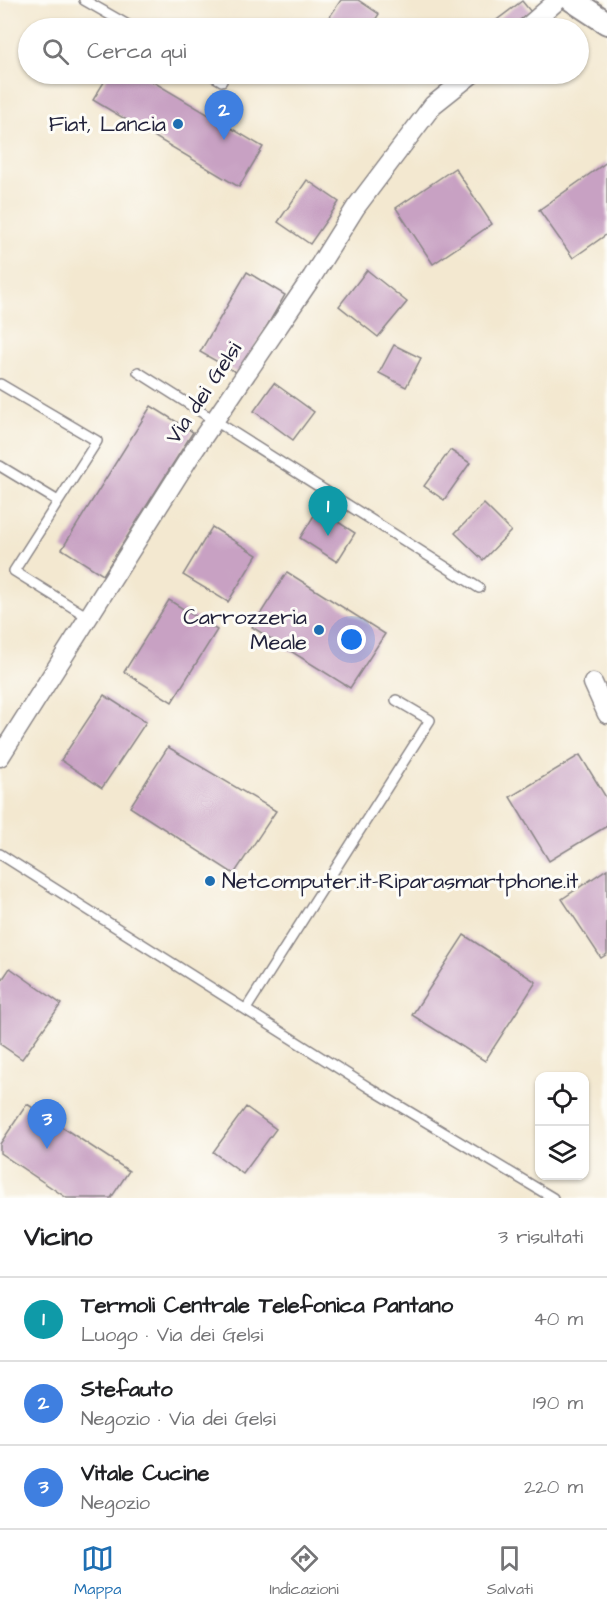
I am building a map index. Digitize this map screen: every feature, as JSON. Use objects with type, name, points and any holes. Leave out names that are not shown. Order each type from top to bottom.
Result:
[{"type":"street","points":[[537,18],[558,0]]},
{"type":"street","points":[[572,0],[607,23]]},
{"type":"street","name":"Via dei Gelsi","points":[[0,757],[214,420],[312,277],[356,207],[433,105],[459,84]]},
{"type":"street","points":[[593,683],[607,714]]},
{"type":"lane","points":[[84,0],[116,18]]},
{"type":"lane","points":[[138,372],[479,588]]},
{"type":"lane","points":[[0,384],[97,441],[14,571],[88,616]]},
{"type":"lane","points":[[0,466],[58,501]]},
{"type":"lane","points":[[246,1010],[430,720],[396,700]]},
{"type":"lane","points":[[0,854],[368,1087],[553,1198]]},
{"type":"building","points":[[341,0],[358,0],[379,14],[376,18],[329,18]]},
{"type":"building","points":[[522,1],[531,12],[523,18],[499,18]]},
{"type":"building","name":"Fiat, Lancia","points":[[103,84],[157,84],[263,147],[239,187],[93,100]]},
{"type":"building","points":[[607,162],[607,234],[573,258],[539,210]]},
{"type":"building","points":[[455,168],[492,224],[433,264],[396,208]]},
{"type":"building","points":[[307,180],[339,202],[310,244],[278,222]]},
{"type":"building","points":[[367,270],[407,302],[378,337],[339,306]]},
{"type":"building","points":[[247,272],[285,295],[239,374],[200,352]]},
{"type":"building","points":[[394,345],[421,358],[406,387],[379,373]]},
{"type":"building","points":[[274,383],[314,412],[293,440],[254,411]]},
{"type":"building","points":[[151,406],[193,432],[103,575],[62,549]]},
{"type":"building","points":[[450,450],[470,463],[444,500],[424,486]]},
{"type":"building","points":[[484,504],[511,531],[483,560],[455,533]]},
{"type":"building","points":[[318,509],[355,533],[337,562],[300,538]]},
{"type":"building","points":[[212,527],[257,555],[228,602],[183,575]]},
{"type":"building","name":"Carrozzeria Meale","points":[[287,572],[385,634],[350,688],[252,627]]},
{"type":"building","points":[[169,600],[217,630],[172,702],[124,672]]},
{"type":"building","points":[[104,695],[146,722],[102,788],[61,760]]},
{"type":"building","points":[[168,747],[276,811],[234,874],[130,807]]},
{"type":"building","points":[[580,755],[607,799],[607,826],[549,861],[510,797]]},
{"type":"building","points":[[607,869],[607,954],[601,958],[562,899]]},
{"type":"building","points":[[464,935],[536,982],[485,1061],[412,1015]]},
{"type":"building","points":[[10,968],[61,1004],[22,1059],[0,1044],[0,983]]},
{"type":"building","points":[[27,1104],[129,1171],[111,1198],[67,1198],[0,1153],[0,1144]]},
{"type":"building","points":[[246,1107],[276,1129],[243,1174],[213,1152]]},
{"type":"place","name":"Fiat, Lancia","points":[[178,124]]},
{"type":"place","name":"Stefauto","points":[[224,140]]},
{"type":"place","name":"Termoli Centrale Telefonica Pantano","points":[[328,536]]},
{"type":"place","name":"Carrozzeria Meale","points":[[319,630]]},
{"type":"place","name":"Netcomputer.it-Riparasmartphone.it","points":[[210,881]]},
{"type":"place","name":"Vitale Cucine","points":[[47,1149]]}]
